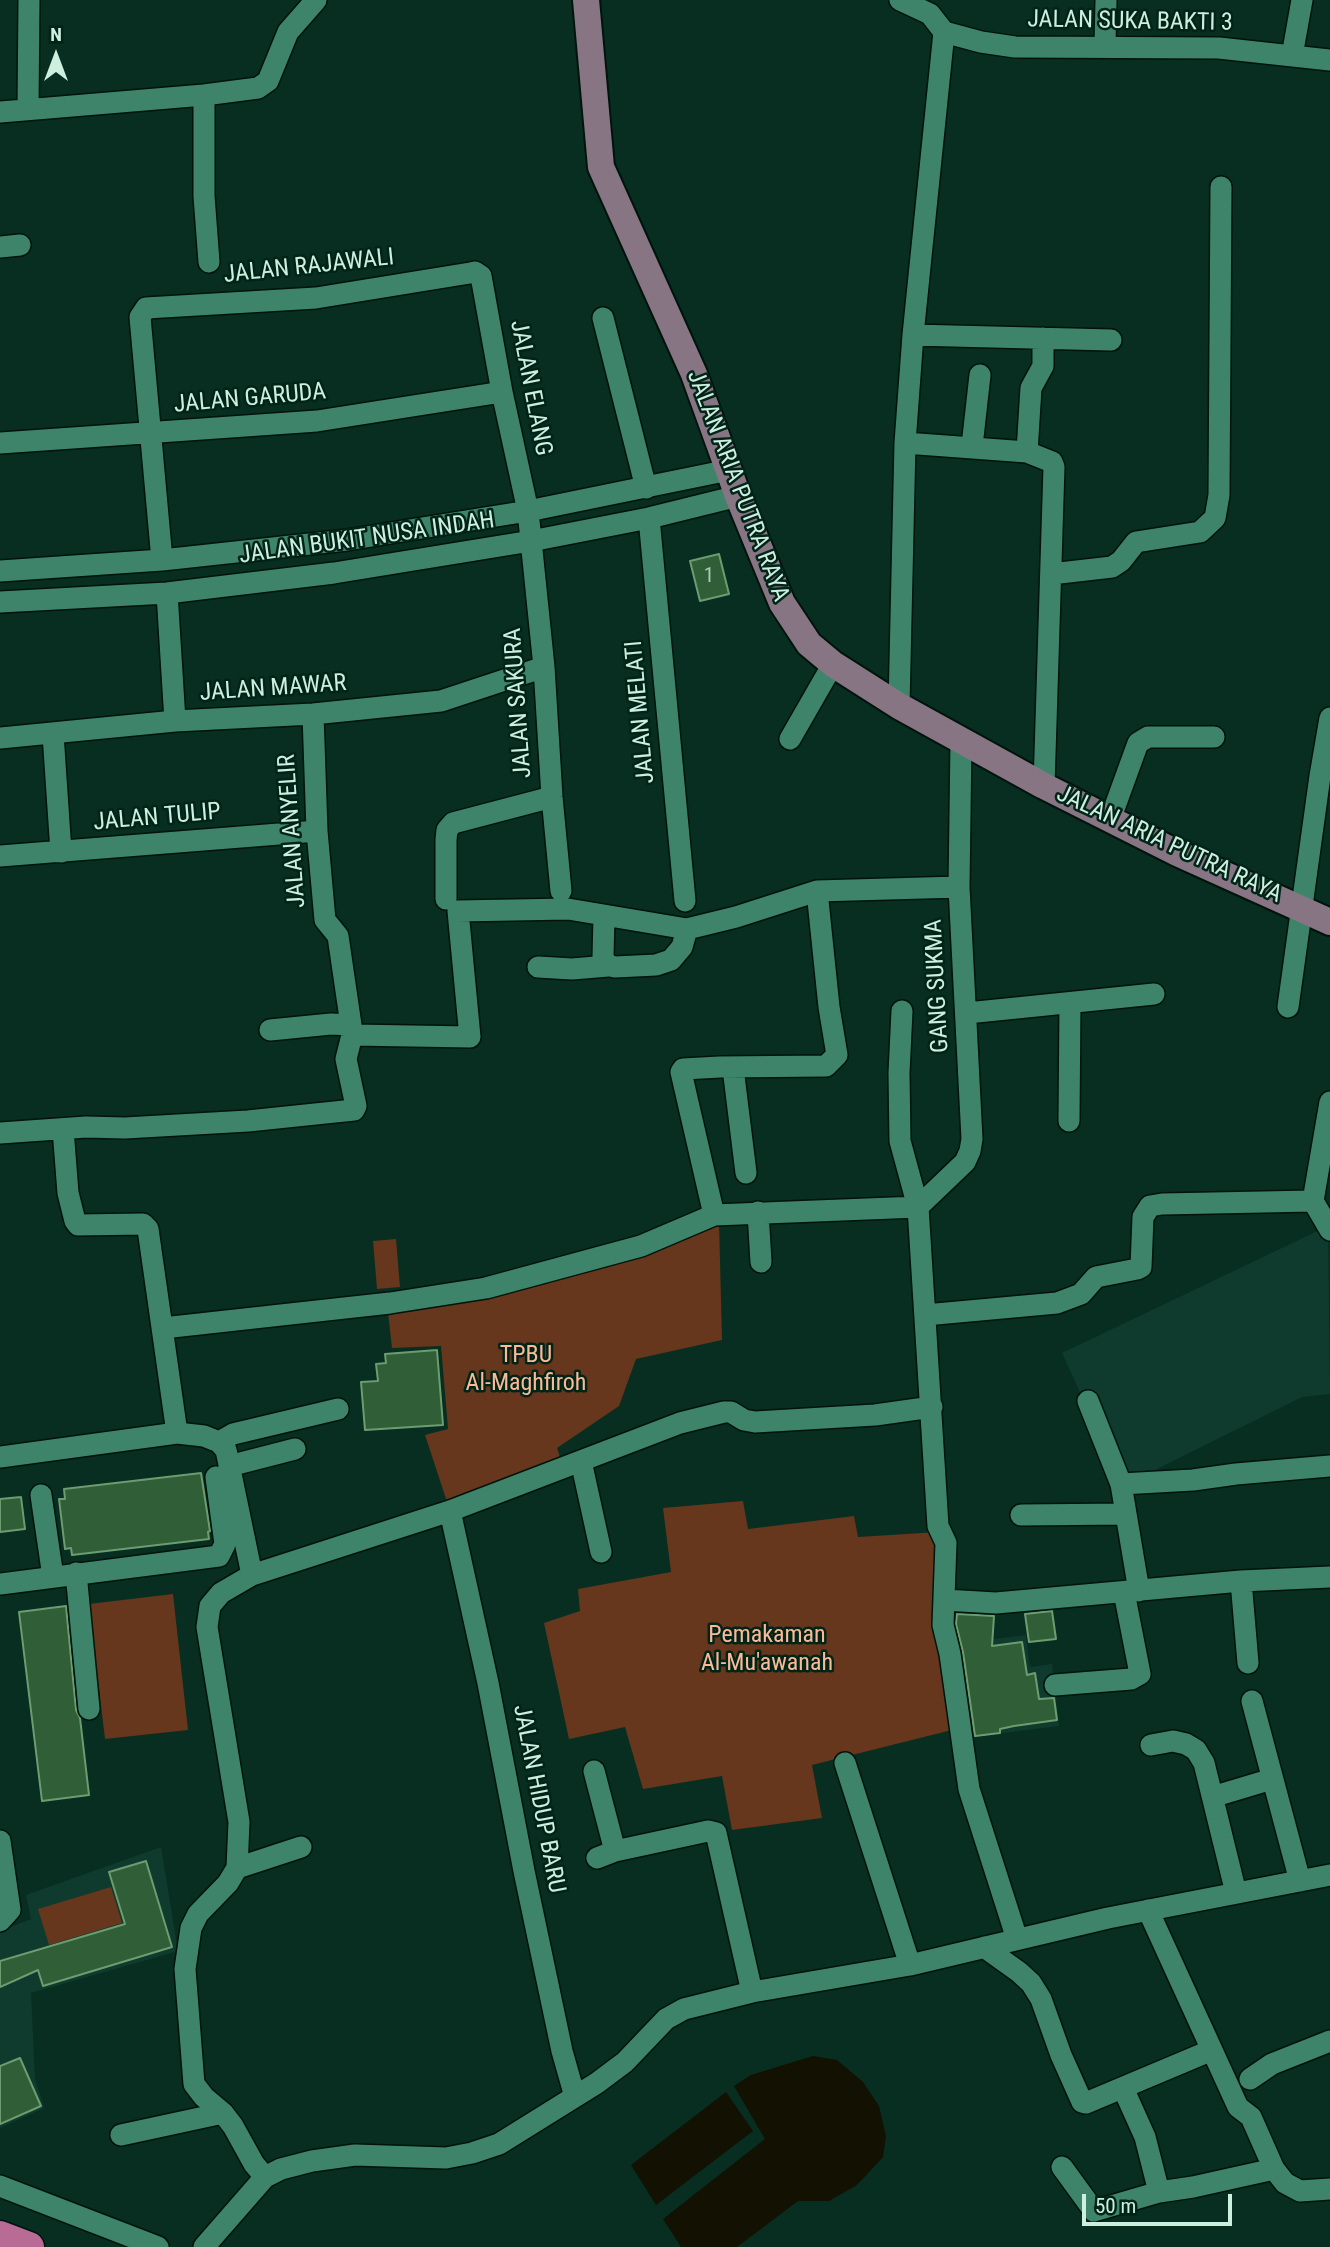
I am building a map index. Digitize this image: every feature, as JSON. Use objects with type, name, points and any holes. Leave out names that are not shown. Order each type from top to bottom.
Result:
[{"type":"highway","points":[[0,2236],[29,2247]]},
{"type":"main road","name":"JALAN ARIA PUTRA RAYA","points":[[586,0],[601,167],[694,374],[738,496],[782,603],[809,644],[833,664],[899,706],[1044,786],[1177,853],[1330,922]]},
{"type":"street","points":[[28,109],[29,0]]},
{"type":"street","points":[[0,112],[245,92],[258,88],[268,81],[288,32],[316,0]]},
{"type":"street","points":[[899,706],[905,443],[944,32],[933,7],[900,0]]},
{"type":"street","points":[[1105,46],[1106,0]]},
{"type":"street","points":[[1293,55],[1302,0]]},
{"type":"street","name":"JALAN SUKA BAKTI 3","points":[[944,32],[981,42],[1015,47],[1219,48],[1330,60]]},
{"type":"street","points":[[204,95],[204,196],[209,262]]},
{"type":"street","points":[[1051,574],[1112,567],[1121,561],[1136,542],[1200,532],[1214,518],[1219,495],[1221,187]]},
{"type":"street","name":"JALAN RAJAWALI","points":[[151,433],[140,317],[142,312],[151,306],[316,298],[470,272],[481,276]]},
{"type":"street","name":"JALAN ELANG","points":[[481,276],[502,392],[528,511]]},
{"type":"street","points":[[603,318],[646,488]]},
{"type":"street","points":[[914,335],[1111,340]]},
{"type":"street","points":[[1027,452],[1031,388],[1043,366],[1043,338]]},
{"type":"street","points":[[972,446],[980,375]]},
{"type":"street","name":"JALAN GARUDA","points":[[0,443],[317,421],[502,392]]},
{"type":"street","points":[[151,433],[162,559]]},
{"type":"street","points":[[905,443],[1027,452],[1052,462],[1055,471],[1044,786]]},
{"type":"street","name":"JALAN BUKIT NUSA INDAH","points":[[0,571],[162,559],[347,540],[528,511],[729,470]]},
{"type":"street","name":"JALAN BUKIT NUSA INDAH","points":[[0,602],[167,593],[334,573],[531,541],[649,518],[738,496]]},
{"type":"street","name":"JALAN SAKURA","points":[[528,511],[544,667],[561,891]]},
{"type":"street","name":"JALAN MELATI","points":[[649,518],[685,901]]},
{"type":"street","points":[[167,593],[175,721]]},
{"type":"street","points":[[790,739],[833,664]]},
{"type":"street","name":"JALAN MAWAR","points":[[0,738],[175,721],[313,714],[441,701],[544,667]]},
{"type":"street","name":"JALAN ANYELIR","points":[[63,1129],[248,1121],[354,1110],[356,1106],[346,1059],[351,1030],[338,936],[325,920],[317,831],[313,714]]},
{"type":"street","points":[[1289,1007],[1301,907],[1330,718]]},
{"type":"street","points":[[53,734],[61,852]]},
{"type":"street","points":[[1110,820],[1138,743],[1148,737],[1214,737]]},
{"type":"street","name":"GANG SUKMA","points":[[918,1207],[965,1162],[972,1139],[959,887],[961,741]]},
{"type":"street","points":[[446,899],[446,840],[447,831],[453,824],[552,797]]},
{"type":"street","name":"JALAN TULIP","points":[[0,856],[317,831]]},
{"type":"street","points":[[270,1030],[331,1024],[351,1030],[470,1037],[458,911],[568,909],[687,929],[817,891],[959,887]]},
{"type":"street","points":[[714,1215],[680,1076],[683,1069],[826,1066],[837,1055],[829,1007],[817,891]]},
{"type":"street","points":[[604,916],[603,957],[608,966]]},
{"type":"street","points":[[538,967],[572,969],[656,965],[671,960],[682,947],[687,929]]},
{"type":"street","points":[[967,1013],[1154,994]]},
{"type":"street","points":[[1069,1121],[1070,1003]]},
{"type":"street","points":[[902,1011],[900,1141],[918,1207],[938,1526],[946,1543],[943,1625],[969,1788],[1017,1939]]},
{"type":"street","points":[[733,1068],[746,1173]]},
{"type":"street","points":[[1330,1102],[1313,1201],[1330,1230]]},
{"type":"street","points":[[0,1133],[63,1129],[68,1193],[78,1225],[143,1224],[148,1229],[177,1433]]},
{"type":"street","points":[[925,1315],[1057,1303],[1081,1294],[1096,1277],[1137,1269],[1141,1267],[1143,1217],[1150,1206],[1313,1201]]},
{"type":"street","points":[[163,1328],[390,1303],[486,1288],[641,1246],[714,1215],[918,1207]]},
{"type":"street","points":[[758,1212],[761,1262]]},
{"type":"street","points":[[1055,1685],[1131,1679],[1140,1674],[1121,1484],[1088,1401]]},
{"type":"street","points":[[265,2177],[254,2164],[233,2126],[194,2084],[185,1969],[191,1928],[198,1914],[228,1883],[237,1868],[239,1822],[207,1616],[210,1606],[221,1593],[252,1574],[450,1511],[680,1423],[724,1412],[731,1412],[744,1420],[755,1422],[875,1415],[932,1407]]},
{"type":"street","points":[[219,1442],[233,1434],[338,1409]]},
{"type":"street","points":[[0,1457],[177,1433],[204,1436],[219,1442],[226,1450],[223,1471],[225,1544],[219,1556],[0,1584]]},
{"type":"street","points":[[223,1471],[295,1449]]},
{"type":"street","points":[[581,1461],[601,1552]]},
{"type":"street","points":[[1121,1484],[1193,1480],[1330,1466]]},
{"type":"street","points":[[223,1471],[252,1574]]},
{"type":"street","points":[[41,1495],[53,1577]]},
{"type":"street","name":"JALAN HIDUP BARU","points":[[450,1511],[488,1683],[562,2051],[575,2097]]},
{"type":"street","points":[[1021,1515],[1126,1514]]},
{"type":"street","points":[[76,1573],[89,1709]]},
{"type":"street","points":[[944,1601],[996,1603],[1241,1580],[1330,1577]]},
{"type":"street","points":[[1241,1580],[1248,1663]]},
{"type":"street","points":[[1251,1701],[1300,1881]]},
{"type":"street","points":[[1151,1745],[1172,1741],[1186,1744],[1196,1750],[1203,1763],[1236,1893]]},
{"type":"street","points":[[845,1763],[910,1965]]},
{"type":"street","points":[[594,1771],[606,1854],[708,1831],[716,1833],[752,1992]]},
{"type":"street","points":[[1222,1794],[1272,1779]]},
{"type":"street","points":[[0,1842],[10,1910],[0,1922]]},
{"type":"street","points":[[237,1868],[300,1847]]},
{"type":"street","points":[[204,2247],[265,2177],[312,2161],[355,2155],[446,2158],[499,2144],[625,2062],[666,2019],[684,2009],[752,1992],[910,1965],[1148,1910],[1330,1875]]},
{"type":"street","points":[[1148,1910],[1238,2107],[1251,2117],[1274,2169],[1285,2183],[1300,2191],[1330,2189]]},
{"type":"street","points":[[984,1947],[1031,1983],[1041,1999],[1061,2055],[1082,2102],[1086,2103],[1212,2050]]},
{"type":"street","points":[[1250,2079],[1272,2064],[1330,2041]]},
{"type":"street","points":[[1123,2088],[1145,2137],[1159,2192]]},
{"type":"street","points":[[121,2135],[223,2113]]},
{"type":"street","points":[[1062,2167],[1094,2211],[1159,2192],[1274,2169]]},
{"type":"street","points":[[0,2186],[158,2247]]},
{"type":"shaded area","points":[[1328,1226],[1330,1394],[1302,1397],[1123,1486],[1062,1353]]},
{"type":"shaded area","points":[[1026,1635],[1030,1667],[1052,1664],[1059,1726],[964,1738],[952,1644]]},
{"type":"shaded area","points":[[161,1847],[178,1951],[31,1993],[35,2078],[44,2108],[0,2128],[0,1931],[31,1919],[26,1895]]},
{"type":"shaded area","points":[[813,2056],[837,2060],[863,2082],[879,2106],[886,2136],[883,2157],[857,2185],[829,2201],[798,2201],[737,2247],[681,2247],[663,2219],[765,2139],[734,2086],[751,2075]]},
{"type":"shaded area","points":[[726,2092],[753,2131],[656,2205],[631,2165]]},
{"type":"green space","name":"TPBU Al-Maghfiroh","points":[[719,1221],[722,1340],[636,1359],[619,1406],[557,1448],[562,1463],[448,1505],[425,1435],[448,1429],[441,1346],[392,1348],[388,1312]]},
{"type":"green space","points":[[396,1239],[400,1287],[377,1289],[373,1241]]},
{"type":"green space","name":"Pemakaman Al-Mu'awanah","points":[[743,1501],[748,1529],[854,1516],[858,1537],[938,1532],[956,1729],[812,1765],[822,1818],[732,1830],[722,1776],[643,1789],[625,1727],[569,1739],[544,1623],[580,1611],[578,1589],[671,1572],[663,1508]]},
{"type":"green space","points":[[173,1594],[188,1730],[105,1739],[89,1604]]},
{"type":"green space","points":[[111,1887],[122,1923],[49,1945],[38,1909]]},
{"type":"building","points":[[719,554],[729,594],[700,601],[690,561]]},
{"type":"building","points":[[437,1350],[443,1425],[365,1430],[361,1382],[378,1381],[376,1364],[386,1363],[385,1354]]},
{"type":"building","points":[[201,1473],[209,1539],[72,1555],[71,1548],[65,1549],[59,1499],[65,1499],[64,1489]]},
{"type":"building","points":[[21,1497],[25,1529],[0,1532],[0,1499]]},
{"type":"building","points":[[66,1606],[76,1710],[80,1718],[89,1795],[42,1801],[19,1612]]},
{"type":"building","points":[[1052,1611],[1056,1639],[1029,1642],[1025,1614]]},
{"type":"building","points":[[957,1614],[994,1616],[992,1646],[1022,1642],[1027,1675],[1035,1673],[1039,1699],[1054,1698],[1057,1720],[1014,1726],[1000,1729],[1000,1733],[975,1736],[963,1652],[956,1624]]},
{"type":"building","points":[[146,1861],[172,1947],[43,1986],[38,1970],[0,1987],[0,1961],[125,1924],[109,1872]]},
{"type":"building","points":[[20,2058],[41,2106],[0,2124],[0,2066]]}]
